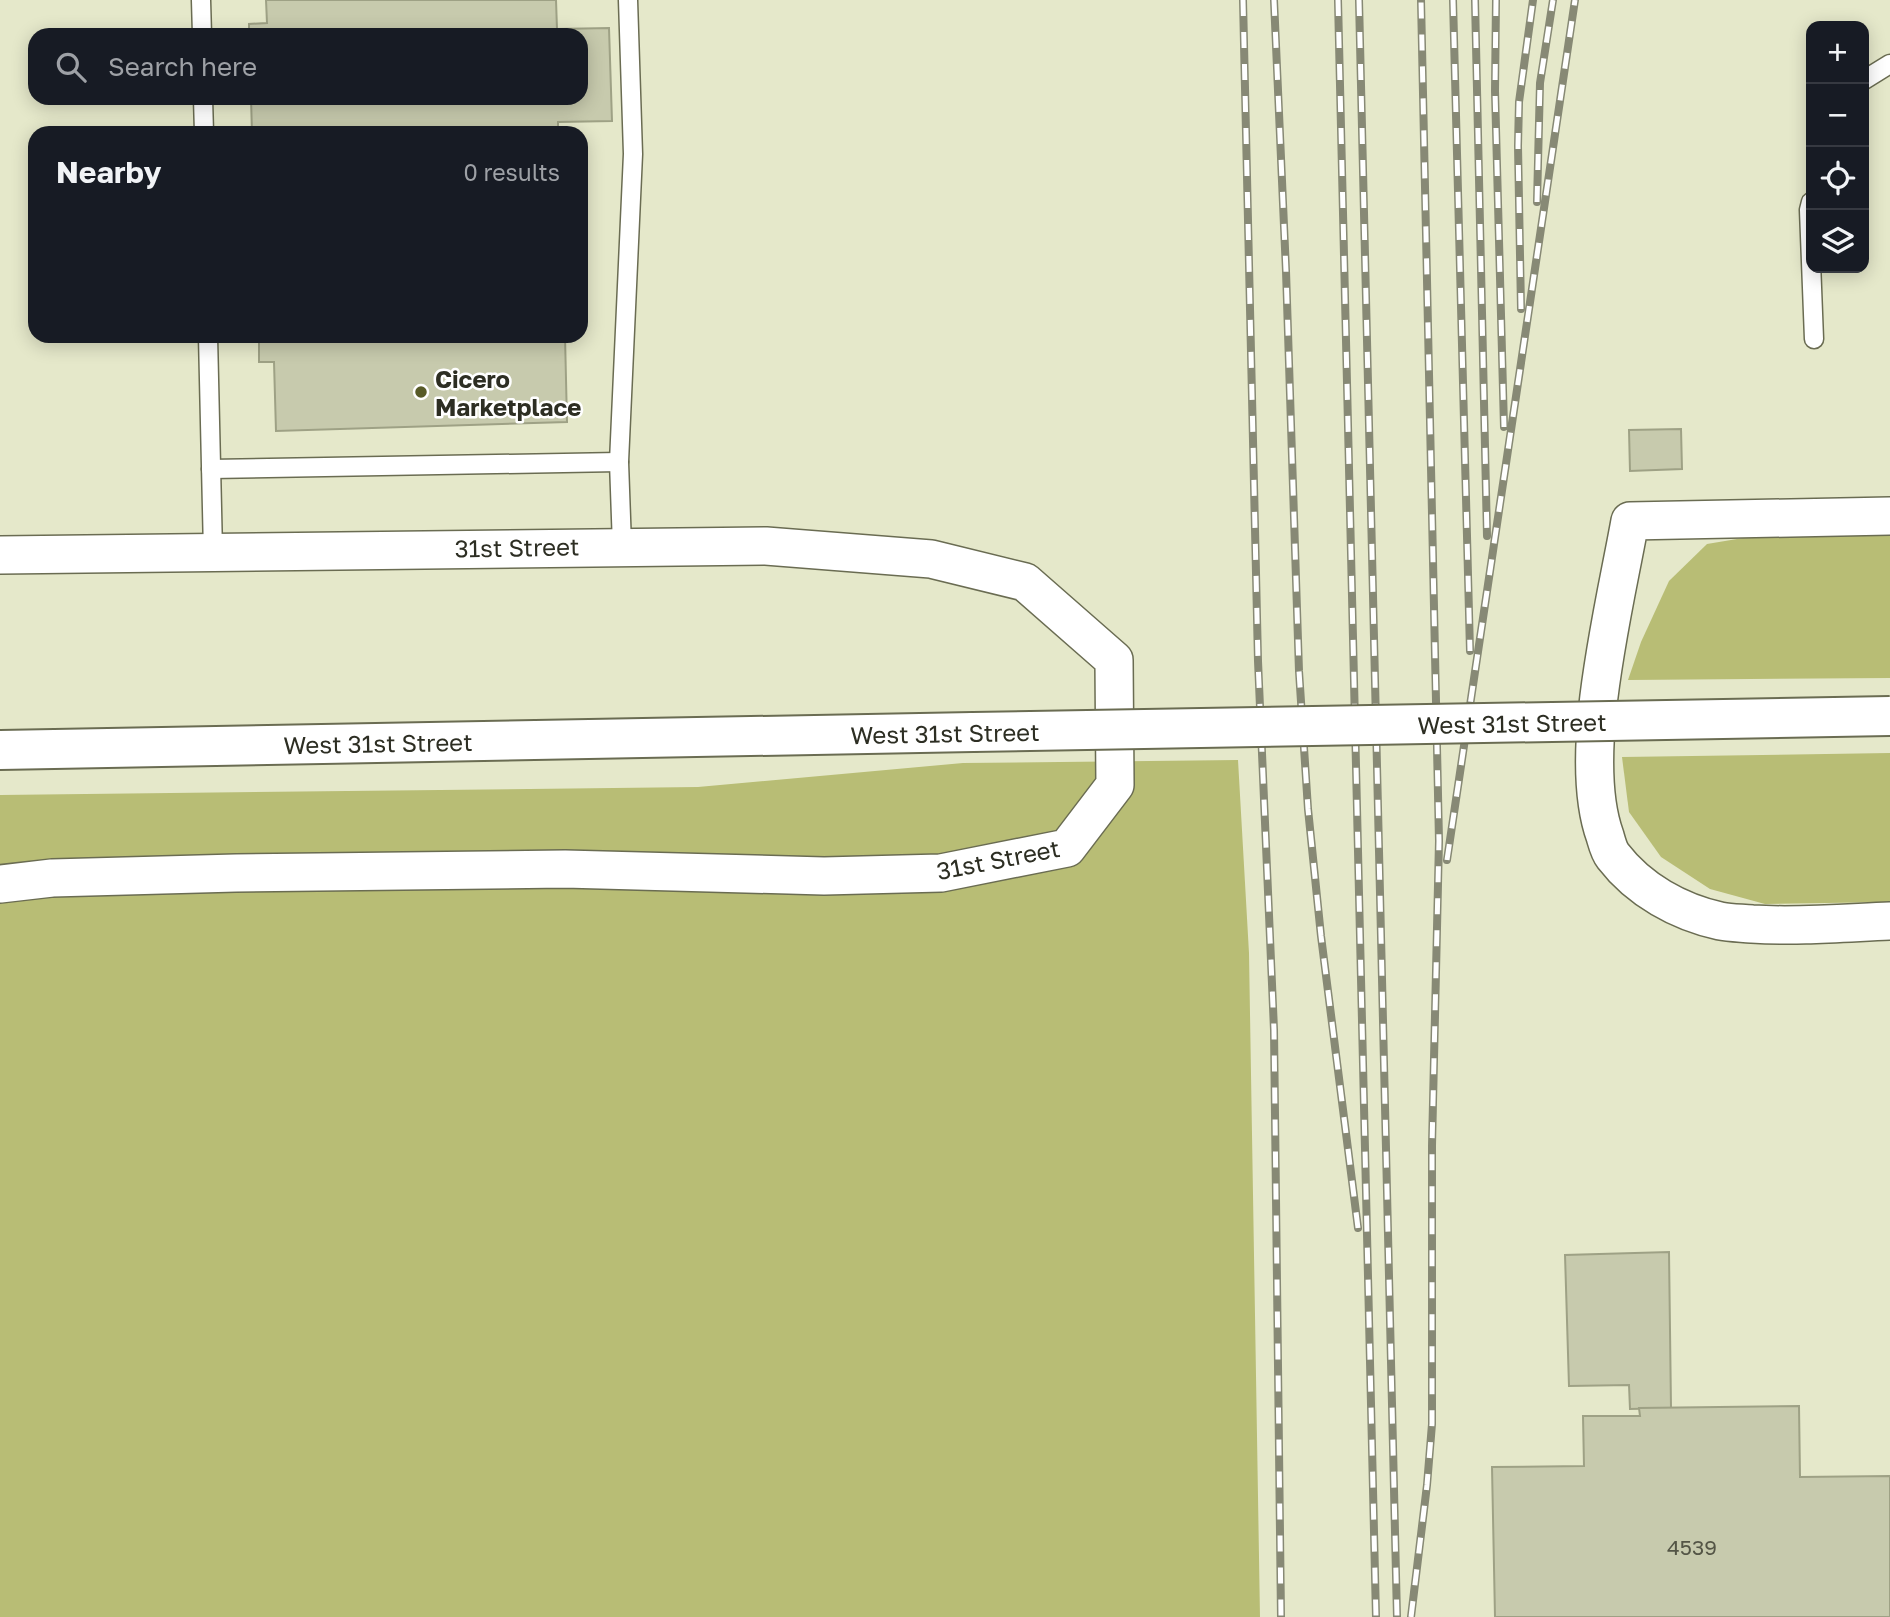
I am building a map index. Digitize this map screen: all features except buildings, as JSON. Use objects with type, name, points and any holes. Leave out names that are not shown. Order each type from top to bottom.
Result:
[{"type":"main road","name":"West 31st Street","points":[[0,750],[1890,716]]},
{"type":"street","points":[[1890,516],[1630,521],[1605,657],[1594,780],[1599,821],[1612,855],[1644,887],[1681,909],[1722,922],[1780,926],[1890,921]]},
{"type":"street","name":"31st Street","points":[[0,555],[766,546],[931,559],[1026,582],[1114,660],[1115,785],[1067,848],[942,873],[824,876],[538,869],[52,878],[0,884]]},
{"type":"lane","points":[[201,0],[202,28]]},
{"type":"lane","points":[[622,546],[620,462],[633,153],[628,0]]},
{"type":"lane","points":[[1869,77],[1890,64]]},
{"type":"lane","points":[[203,105],[204,126]]},
{"type":"lane","points":[[1809,210],[1814,339]]},
{"type":"lane","points":[[208,343],[213,552]]},
{"type":"lane","points":[[211,470],[620,462]]},
{"type":"green space","points":[[1890,534],[1890,678],[1628,680],[1641,642],[1669,581],[1707,544],[1755,536]]},
{"type":"green space","points":[[1890,753],[1890,902],[1765,904],[1710,889],[1661,857],[1629,812],[1622,757]]},
{"type":"green space","points":[[1238,760],[1249,953],[1260,1617],[0,1617],[0,795],[698,787],[963,763]]},
{"type":"railway","points":[[1243,0],[1258,661],[1274,1030],[1281,1617]]},
{"type":"railway","points":[[1274,0],[1299,671],[1308,809],[1321,936],[1358,1228]]},
{"type":"railway","points":[[1338,0],[1376,1617]]},
{"type":"railway","points":[[1359,0],[1397,1617]]},
{"type":"railway","points":[[1411,1617],[1432,1424],[1432,1146],[1439,841],[1421,0]]},
{"type":"railway","points":[[1453,0],[1470,651]]},
{"type":"railway","points":[[1475,0],[1487,536]]},
{"type":"railway","points":[[1496,0],[1495,91],[1504,427]]},
{"type":"railway","points":[[1521,309],[1519,102],[1533,0]]},
{"type":"railway","points":[[1537,202],[1540,83],[1553,0]]},
{"type":"railway","points":[[1447,860],[1575,0]]},
{"type":"place","name":"Cicero Marketplace","points":[[421,392]]}]
